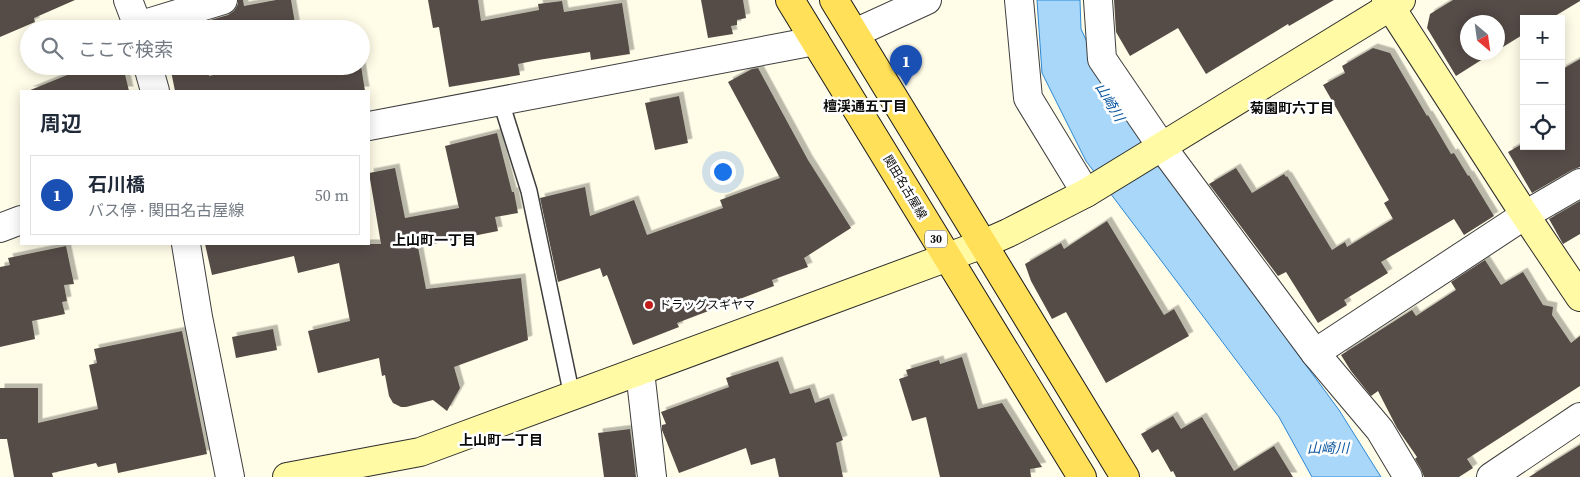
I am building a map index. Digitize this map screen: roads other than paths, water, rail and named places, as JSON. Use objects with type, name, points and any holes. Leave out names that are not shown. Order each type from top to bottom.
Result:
[{"type":"main road","name":"関田名古屋線","points":[[790,0],[1082,477]]},
{"type":"main road","points":[[834,0],[1125,477]]},
{"type":"street","points":[[128,0],[135,20]]},
{"type":"street","points":[[160,20],[223,0]]},
{"type":"street","points":[[854,33],[927,0]]},
{"type":"street","points":[[1019,0],[1028,98],[1094,188]]},
{"type":"street","points":[[1098,0],[1102,59],[1157,150],[1315,353],[1380,430],[1408,477]]},
{"type":"street","points":[[287,477],[420,452],[1008,234],[1094,188],[1393,2],[1524,215],[1580,297]]},
{"type":"street","points":[[370,126],[815,41]]},
{"type":"street","points":[[151,75],[155,90]]},
{"type":"street","points":[[1315,353],[1524,215],[1580,183]]},
{"type":"street","points":[[0,228],[20,220]]},
{"type":"street","points":[[186,245],[198,317],[230,477]]},
{"type":"street","points":[[640,371],[652,477]]},
{"type":"street","points":[[1491,477],[1580,417]]},
{"type":"lane","points":[[501,102],[529,191],[572,396]]},
{"type":"water","name":"山崎川","points":[[1037,0],[1080,0],[1081,29],[1108,88],[1140,140],[1339,410],[1381,477],[1312,477],[1279,417],[1086,161],[1042,73]]},
{"type":"place","name":"石川橋","points":[[906,86]]},
{"type":"place","name":"ドラッグスギヤマ","points":[[649,305]]},
{"type":"district","name":"檀渓通五丁目","points":[[865,106]]},
{"type":"district","name":"菊園町六丁目","points":[[1292,108]]},
{"type":"district","name":"上山町一丁目","points":[[434,240]]},
{"type":"district","name":"上山町一丁目","points":[[501,440]]}]
